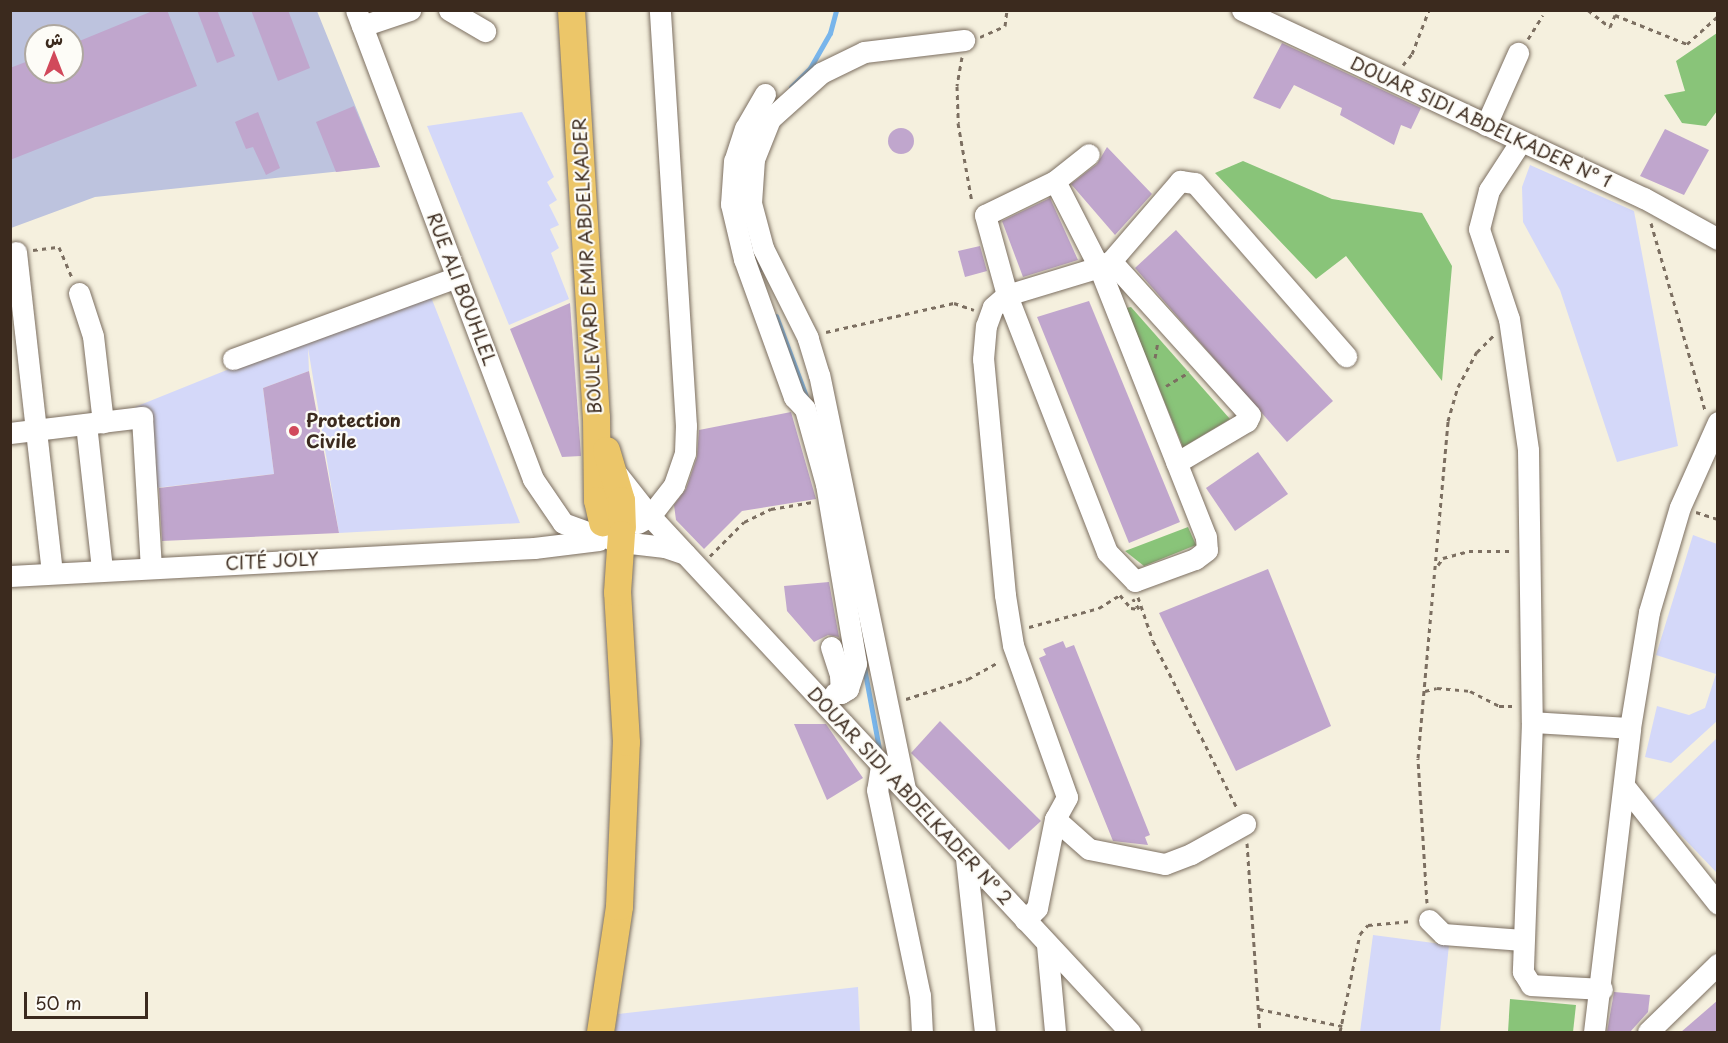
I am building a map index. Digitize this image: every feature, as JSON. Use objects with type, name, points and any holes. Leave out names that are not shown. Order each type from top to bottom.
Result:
[{"type":"main road","name":"BOULEVARD EMIR ABDELKADER","points":[[572,10],[596,417],[597,500],[612,531]]},
{"type":"main road","points":[[596,417],[611,467],[612,531],[625,754],[619,906],[600,1032]]},
{"type":"street","points":[[359,18],[410,10]]},
{"type":"street","points":[[449,10],[485,31]]},
{"type":"street","points":[[612,531],[650,516],[665,498],[680,472],[686,426],[660,10]]},
{"type":"street","name":"DOUAR SIDI ABDELKADER N° 1","points":[[1242,10],[1644,198],[1718,239]]},
{"type":"street","name":"RUE ALI BOUHLEL","points":[[359,18],[533,479],[555,514]]},
{"type":"street","points":[[905,789],[841,471],[808,338],[763,248],[751,203],[754,159],[770,119],[821,73],[864,52],[964,40]]},
{"type":"street","points":[[1486,125],[1518,53]]},
{"type":"street","points":[[765,94],[745,128],[734,160],[731,204],[744,259],[774,344],[794,397],[805,410],[828,500],[856,664],[848,689],[841,693],[816,694]]},
{"type":"street","points":[[1521,141],[1489,190],[1479,229],[1509,319],[1528,450],[1532,552],[1532,713],[1523,972],[1531,985],[1602,989]]},
{"type":"street","points":[[1055,181],[1105,264],[1176,463],[1206,537],[1207,550],[1195,560],[1132,588],[1107,552],[997,306],[985,215],[1055,181],[1089,154]]},
{"type":"street","points":[[997,306],[1105,264],[1180,181],[1195,183],[1346,356]]},
{"type":"street","points":[[16,252],[52,573]]},
{"type":"street","points":[[1105,264],[1249,411],[1247,421],[1176,463]]},
{"type":"street","points":[[233,359],[457,277]]},
{"type":"street","points":[[79,293],[93,336],[94,423],[102,570]]},
{"type":"street","points":[[997,306],[983,359],[1005,595],[1013,645],[1067,797],[1055,819],[1043,891],[1037,908],[1025,920]]},
{"type":"street","points":[[10,433],[142,417],[151,567]]},
{"type":"street","points":[[1594,1032],[1602,989],[1630,728],[1649,612],[1680,507],[1715,428]]},
{"type":"street","name":"DOUAR SIDI ABDELKADER N° 2","points":[[611,467],[650,516],[698,559],[881,766],[905,789],[966,858],[1130,1032]]},
{"type":"street","points":[[534,549],[547,533],[555,514],[666,547],[698,559]]},
{"type":"street","name":"CITÉ JOLY","points":[[10,576],[534,549],[612,531]]},
{"type":"street","points":[[831,647],[840,675],[841,693]]},
{"type":"street","points":[[1532,713],[1630,728]]},
{"type":"street","points":[[881,766],[877,790],[920,995],[922,1032]]},
{"type":"street","points":[[1625,787],[1718,904]]},
{"type":"street","points":[[1055,819],[1089,849],[1115,857],[1165,864],[1191,854],[1245,824]]},
{"type":"street","points":[[966,858],[985,1032]]},
{"type":"street","points":[[1429,920],[1443,934],[1523,940]]},
{"type":"street","points":[[1047,945],[1055,1032]]},
{"type":"street","points":[[1648,1032],[1718,964]]},
{"type":"path","points":[[973,208],[958,123],[957,86],[964,40],[989,35],[1005,26],[1006,10]]},
{"type":"path","points":[[1403,65],[1412,54],[1429,10]]},
{"type":"path","points":[[1588,10],[1610,27],[1615,15],[1687,44],[1718,16]]},
{"type":"path","points":[[1518,53],[1543,15]]},
{"type":"path","points":[[1644,198],[1689,364],[1715,428]]},
{"type":"path","points":[[16,252],[58,247],[79,293]]},
{"type":"path","points":[[808,338],[954,303],[997,306]]},
{"type":"path","points":[[1340,1032],[1360,934],[1368,926],[1381,922],[1429,920],[1418,758],[1438,565],[1448,421],[1458,387],[1477,352],[1509,319]]},
{"type":"path","points":[[1157,392],[1194,369]]},
{"type":"path","points":[[698,559],[744,522],[762,513],[828,500]]},
{"type":"path","points":[[1438,565],[1443,558],[1469,551],[1532,552]]},
{"type":"path","points":[[892,723],[896,705],[968,679],[1008,657],[1021,629],[1099,608],[1120,596],[1131,608],[1139,609],[1132,588]]},
{"type":"path","points":[[1132,588],[1154,640],[1245,824],[1260,1032]]},
{"type":"path","points":[[1425,691],[1470,691],[1499,706],[1532,713]]},
{"type":"path","points":[[1259,1009],[1342,1026]]},
{"type":"shaded area","points":[[11,11],[317,11],[380,167],[95,197],[11,228]]},
{"type":"shaded area","points":[[522,112],[554,177],[547,182],[557,200],[549,205],[559,225],[550,229],[559,248],[551,253],[569,299],[509,325],[427,126]]},
{"type":"shaded area","points":[[1530,165],[1634,211],[1678,446],[1617,462],[1560,290],[1523,222],[1522,187]]},
{"type":"shaded area","points":[[431,297],[520,523],[339,533],[308,348],[309,371],[263,388],[274,474],[147,489],[135,407],[306,338]]},
{"type":"shaded area","points":[[1693,535],[1717,544],[1717,721],[1671,763],[1645,757],[1657,706],[1689,715],[1705,708],[1716,674],[1656,655]]},
{"type":"shaded area","points":[[1717,738],[1717,873],[1650,803]]},
{"type":"shaded area","points":[[1373,935],[1449,945],[1440,1032],[1360,1032]]},
{"type":"shaded area","points":[[858,987],[860,1032],[615,1032],[618,1014]]},
{"type":"green space","points":[[1717,33],[1717,111],[1706,126],[1682,123],[1664,95],[1685,91],[1676,61]]},
{"type":"green space","points":[[1243,161],[1332,199],[1422,213],[1452,266],[1442,381],[1346,256],[1316,279],[1215,173]]},
{"type":"green space","points":[[1131,307],[1230,419],[1183,447],[1126,308]]},
{"type":"green space","points":[[1188,527],[1196,545],[1144,566],[1125,551]]},
{"type":"green space","points":[[1510,999],[1576,1005],[1573,1032],[1508,1032]]},
{"type":"building","points":[[155,10],[167,10],[197,86],[10,160],[10,68],[24,63],[24,84],[84,84],[84,39]]},
{"type":"building","points":[[197,10],[217,10],[235,56],[217,63]]},
{"type":"building","points":[[251,10],[288,10],[310,68],[278,81]]},
{"type":"building","points":[[1282,43],[1421,108],[1411,129],[1401,125],[1394,145],[1340,115],[1342,108],[1294,85],[1280,109],[1253,98]]},
{"type":"building","points":[[354,106],[380,167],[336,172],[316,122]]},
{"type":"building","points":[[258,112],[280,168],[266,175],[253,147],[246,149],[235,122]]},
{"type":"building","points":[[901,128],[910,132],[914,141],[910,150],[901,154],[892,150],[888,141],[892,132]]},
{"type":"building","points":[[1665,129],[1709,150],[1684,195],[1640,176]]},
{"type":"building","points":[[1107,147],[1152,194],[1115,235],[1071,184],[1097,164]]},
{"type":"building","points":[[1050,198],[1078,260],[1023,277],[1002,221]]},
{"type":"building","points":[[1176,230],[1333,401],[1287,442],[1135,268]]},
{"type":"building","points":[[980,246],[987,271],[965,277],[958,251]]},
{"type":"building","points":[[1089,301],[1180,522],[1129,543],[1037,317]]},
{"type":"building","points":[[570,303],[581,456],[562,457],[510,329]]},
{"type":"building","name":"Protection Civile","points":[[309,371],[339,533],[162,541],[159,488],[274,474],[263,388]]},
{"type":"building","points":[[791,412],[816,499],[742,511],[704,549],[676,520],[674,505],[686,489],[697,457],[699,430]]},
{"type":"building","points":[[1258,452],[1288,494],[1235,531],[1206,488]]},
{"type":"building","points":[[1268,569],[1331,726],[1236,771],[1159,613]]},
{"type":"building","points":[[829,582],[839,637],[828,635],[814,642],[787,611],[784,586]]},
{"type":"building","points":[[1063,641],[1066,648],[1074,645],[1150,835],[1145,837],[1148,845],[1113,841],[1039,658],[1046,655],[1043,649]]},
{"type":"building","points":[[940,721],[1041,821],[1009,850],[911,753]]},
{"type":"building","points":[[794,724],[826,724],[863,778],[827,800]]},
{"type":"building","points":[[1614,992],[1650,995],[1648,1012],[1630,1032],[1607,1032]]},
{"type":"building","points":[[1718,1000],[1718,1032],[1681,1032]]},
{"type":"waterway","points":[[791,87],[810,68],[830,33],[836,10]]},
{"type":"waterway","points":[[751,245],[759,270]]},
{"type":"waterway","points":[[776,316],[807,399]]},
{"type":"waterway","points":[[864,667],[879,749]]},
{"type":"place","name":"Protection Civile","points":[[294,431]]}]
